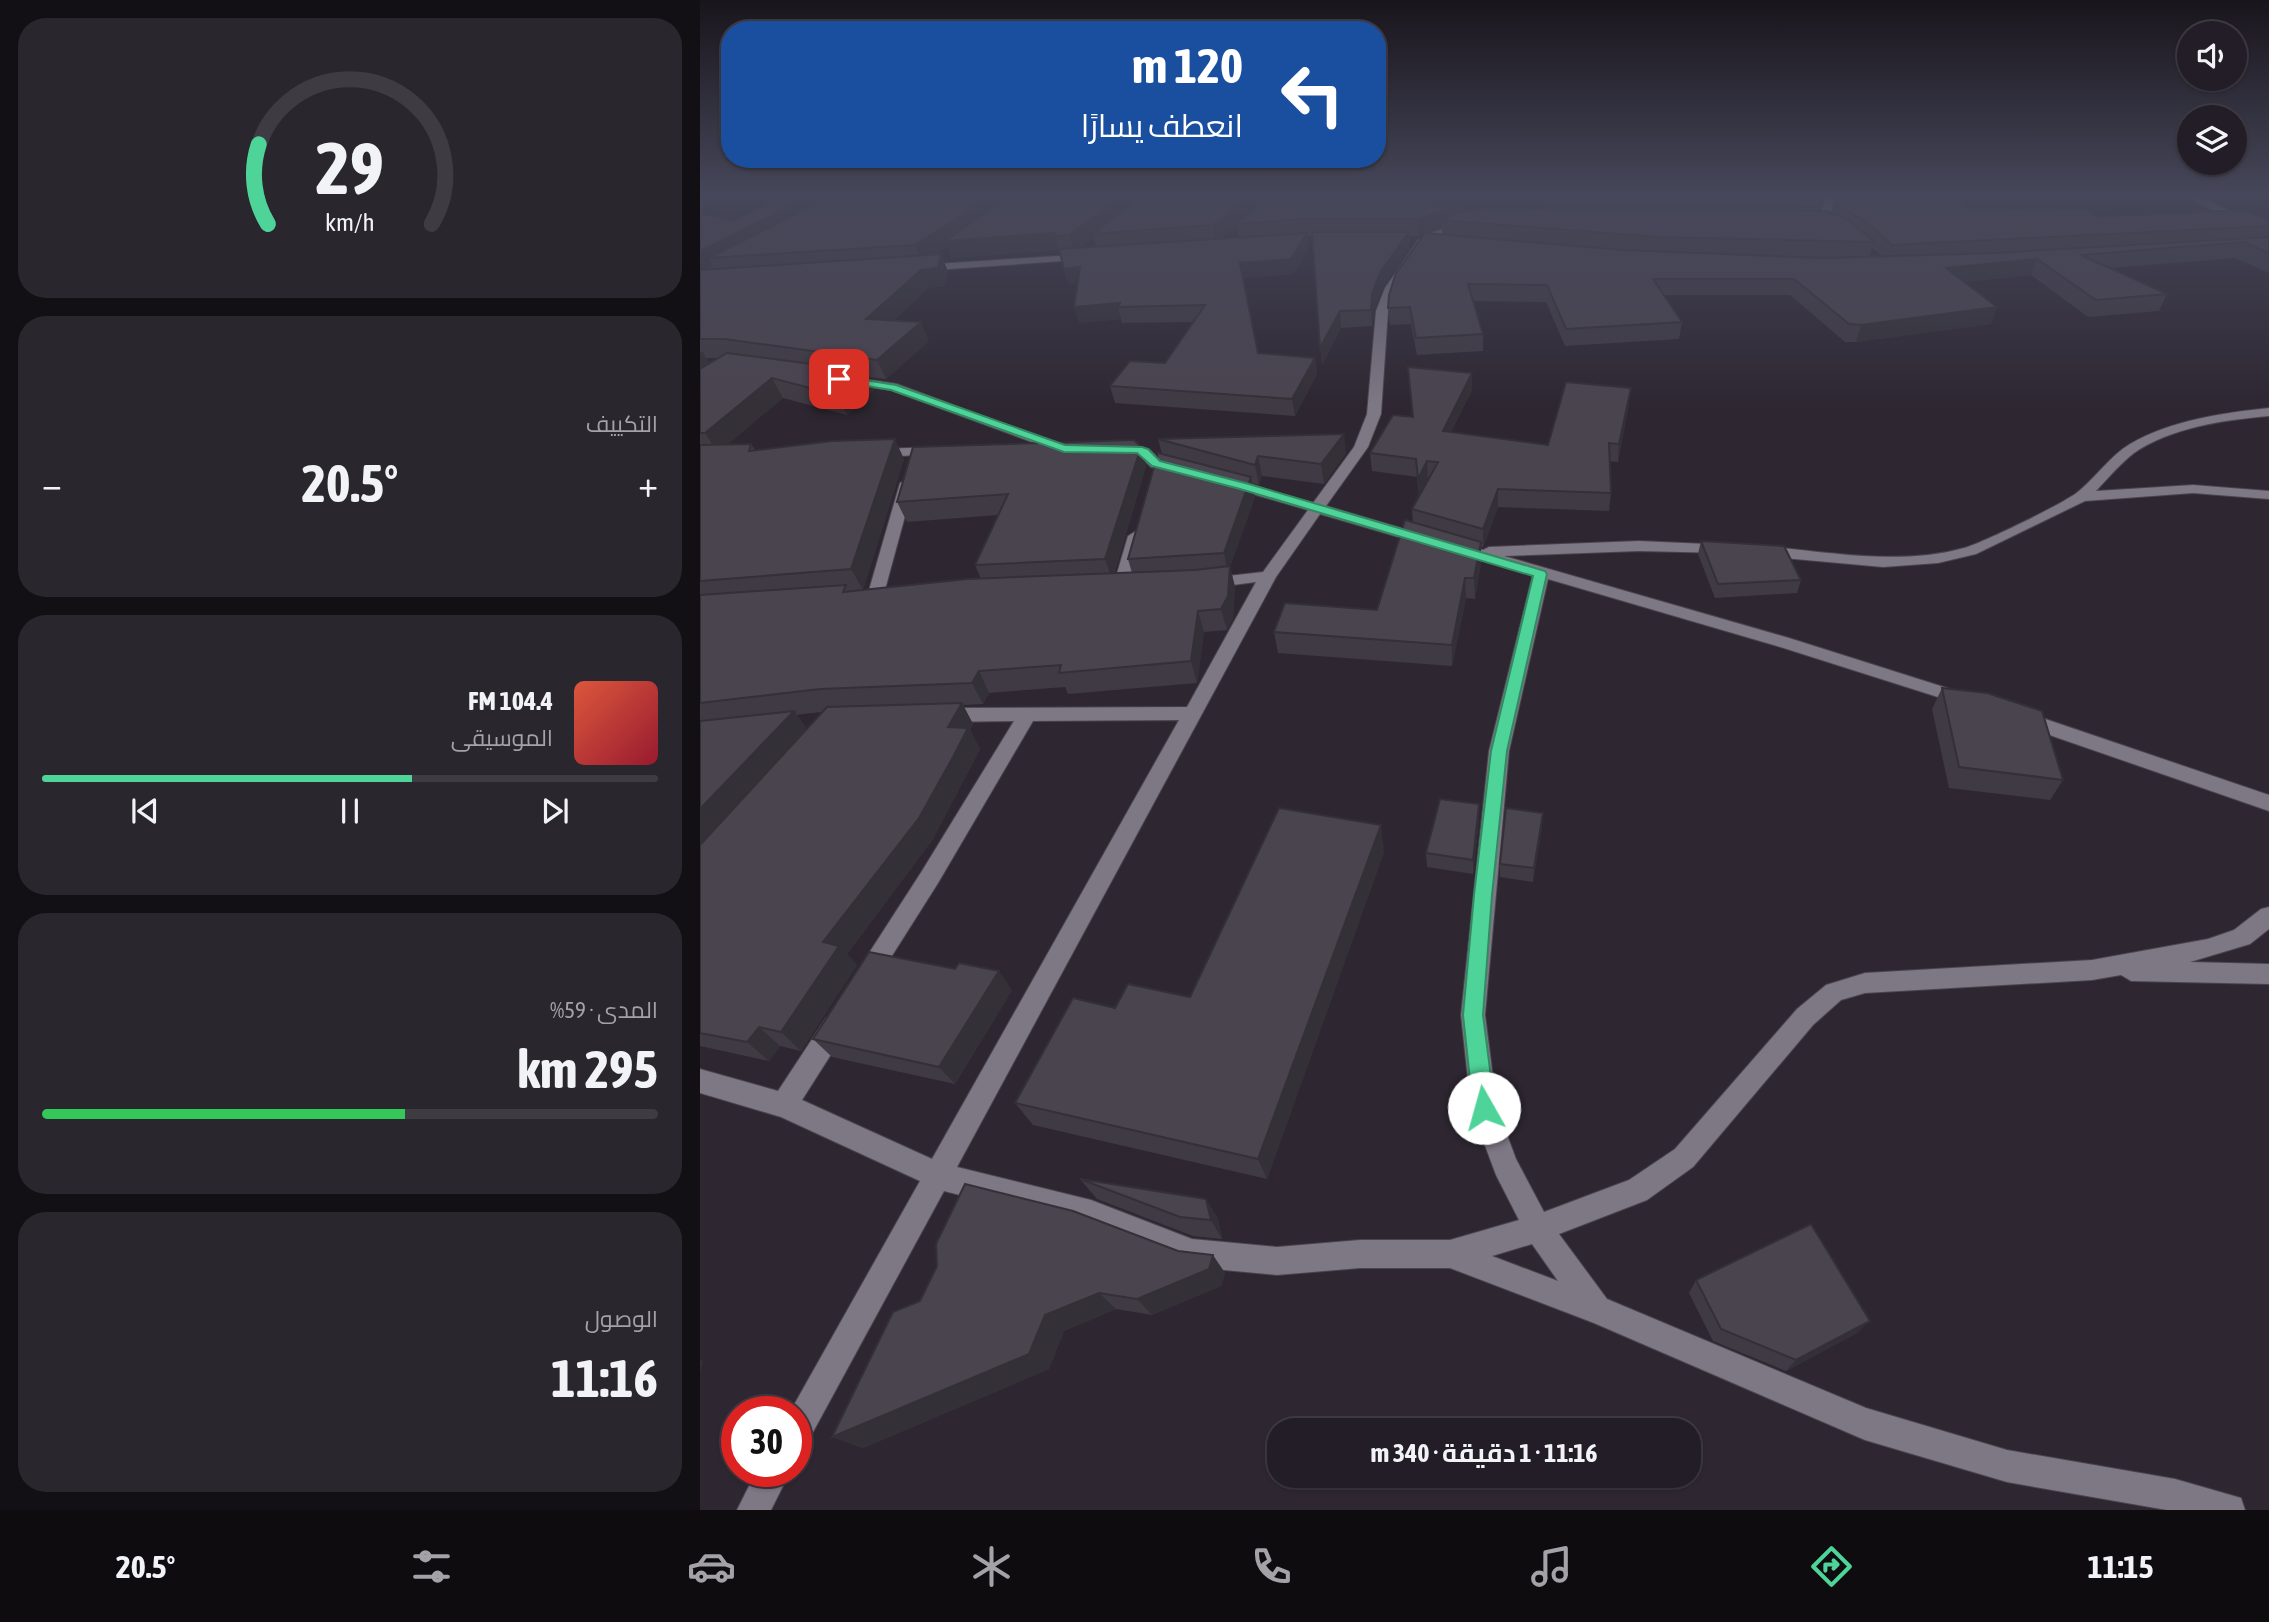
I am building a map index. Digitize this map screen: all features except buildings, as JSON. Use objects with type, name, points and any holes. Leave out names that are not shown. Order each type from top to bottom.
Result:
[{"type":"street","points":[[925,268],[932,263]]},
{"type":"street","points":[[913,269],[994,263]]},
{"type":"street","points":[[812,1403],[939,1177],[1190,713],[1268,576],[1361,447],[1374,414],[1382,311],[1403,263]]},
{"type":"street","points":[[827,377],[893,387],[1070,449],[1023,449]]},
{"type":"street","points":[[1478,553],[1639,545],[1719,547],[1883,562],[1938,558],[1971,551],[2082,497],[2133,449],[2155,437],[2199,425],[2269,412]]},
{"type":"street","points":[[1101,449],[1138,450],[1144,452],[1154,470],[1194,474]]},
{"type":"street","points":[[863,453],[956,451]]},
{"type":"street","points":[[875,597],[916,452]]},
{"type":"street","points":[[1219,480],[1783,642],[1982,705]]},
{"type":"street","points":[[2082,497],[2161,489],[2269,495]]},
{"type":"street","points":[[1121,587],[1139,525]]},
{"type":"street","points":[[1541,574],[1499,751],[1473,1015],[1484,1108],[1504,1166],[1538,1228],[1597,1310]]},
{"type":"street","points":[[1200,584],[1268,576]]},
{"type":"street","points":[[784,1105],[930,877],[1028,713]]},
{"type":"street","points":[[927,716],[1190,713]]},
{"type":"street","points":[[2009,713],[2269,803]]},
{"type":"street","points":[[2092,970],[2208,949],[2242,937],[2269,916]]},
{"type":"street","points":[[700,1081],[784,1105],[939,1177],[1091,1214],[1192,1253],[1276,1261],[1360,1254],[1450,1254],[1538,1228],[1637,1190],[1684,1158],[1805,1017],[1834,992],[1865,983],[2092,970],[2269,974]]},
{"type":"street","points":[[1450,1254],[1597,1310],[1865,1424],[2007,1466],[2175,1495],[2229,1510]]},
{"type":"street","points":[[753,1510],[766,1487]]},
{"type":"route","points":[[839,379],[893,387],[1064,449],[1138,450],[1144,452],[1156,464],[1244,486],[1478,553],[1541,574],[1499,751],[1483,895],[1473,1015],[1484,1108]]}]
